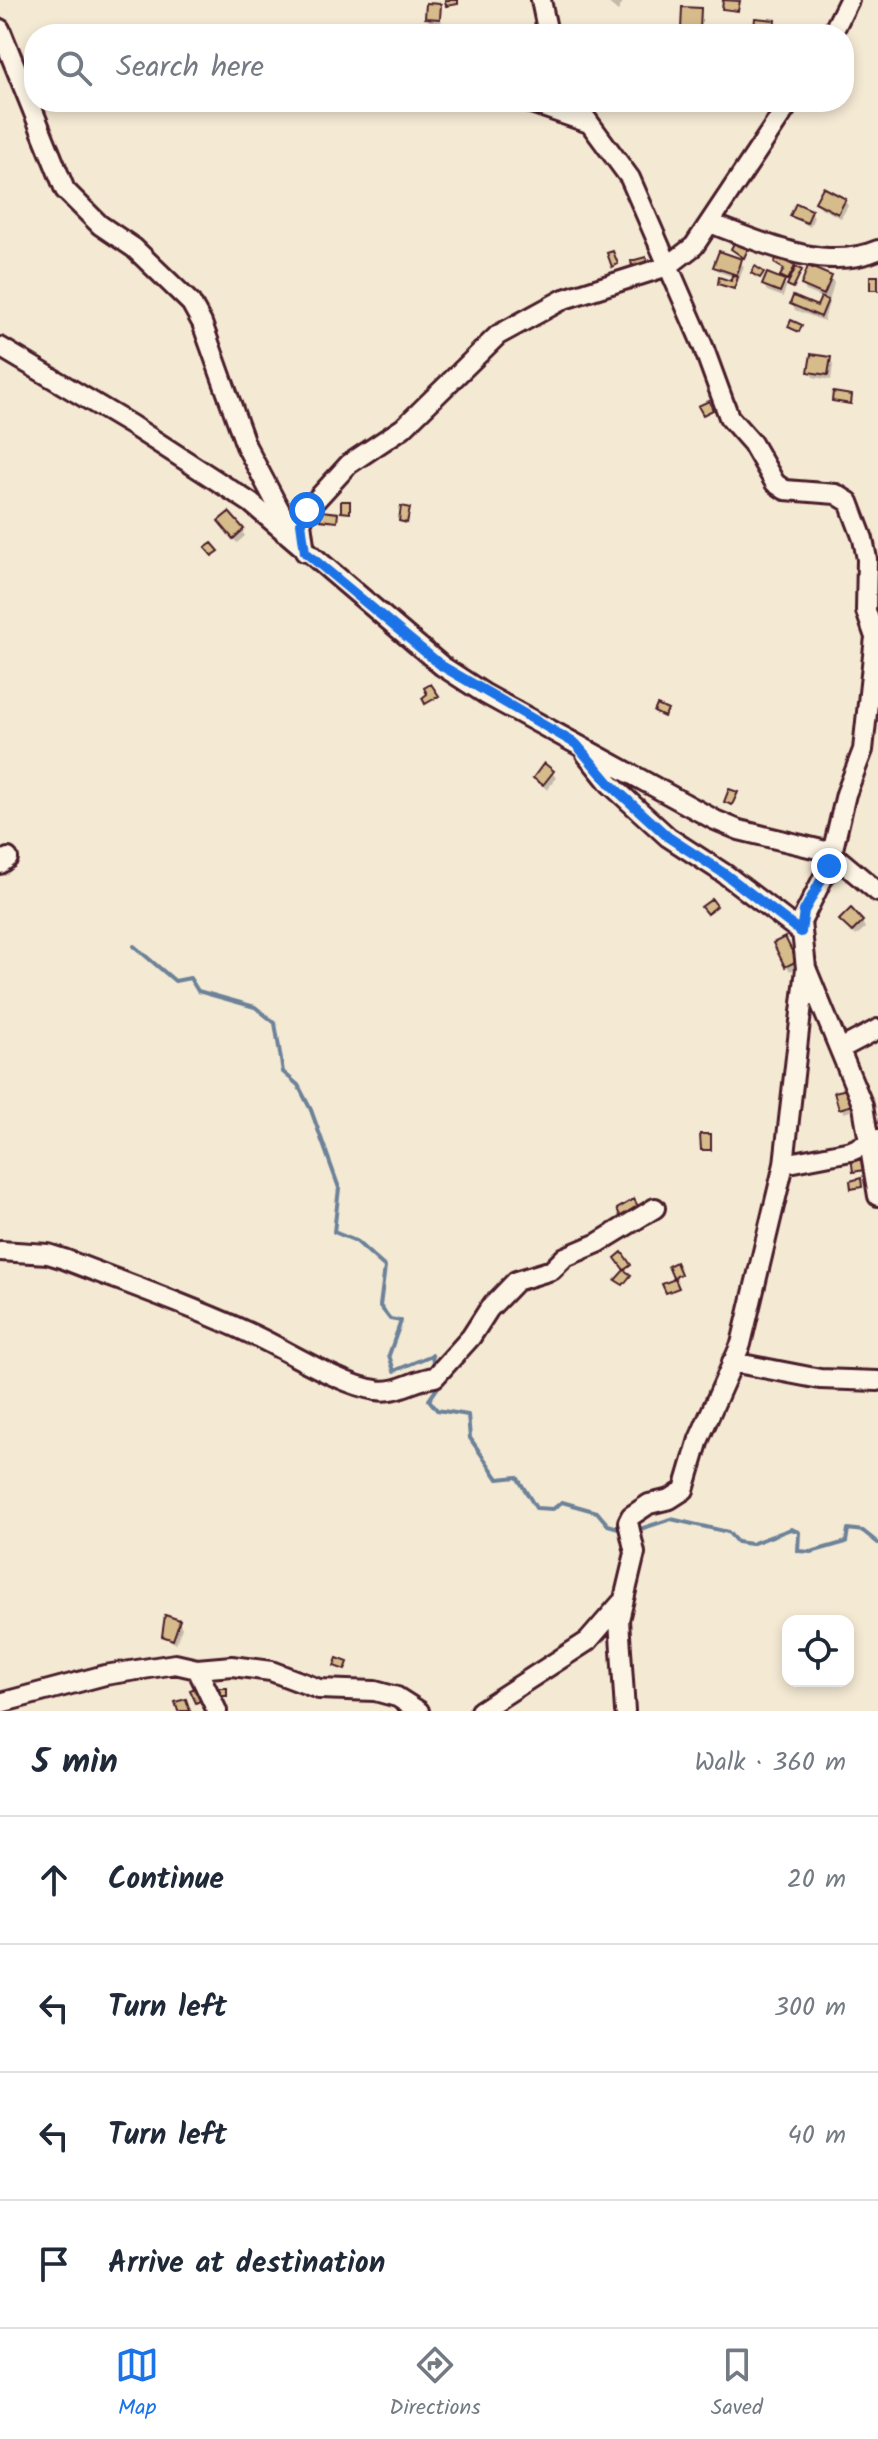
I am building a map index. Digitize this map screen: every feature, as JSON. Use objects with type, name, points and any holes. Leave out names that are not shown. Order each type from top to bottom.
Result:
[{"type":"street","points":[[541,0],[546,24]]},
{"type":"street","points":[[837,24],[849,0]]},
{"type":"street","points":[[0,29],[24,88]]},
{"type":"street","points":[[34,112],[65,190],[100,225],[134,248],[191,303],[246,446],[285,520],[284,532]]},
{"type":"street","points":[[557,112],[586,122]]},
{"type":"street","points":[[580,112],[630,178],[703,346],[723,406],[752,443],[775,483],[785,490],[836,494],[849,502],[867,559],[866,611],[875,637],[875,682],[866,705],[863,750],[846,794],[829,866],[804,911],[801,932],[806,968],[784,1164],[749,1316],[699,1439],[690,1480],[684,1490],[670,1499],[649,1504],[631,1516],[628,1522],[635,1553],[621,1603],[619,1633],[625,1711]]},
{"type":"street","points":[[305,552],[301,523],[319,495],[349,464],[403,428],[498,335],[564,299],[668,266],[694,246],[783,112]]},
{"type":"street","points":[[710,223],[805,255],[851,257],[878,250]]},
{"type":"street","points":[[0,347],[184,458],[251,503],[442,666],[576,744],[739,830],[830,852],[878,892]]},
{"type":"street","points":[[576,744],[610,784],[668,837],[725,874],[801,932]]},
{"type":"street","points":[[806,968],[842,1048],[863,1106],[874,1141],[878,1196]]},
{"type":"street","points":[[842,1048],[878,1029]]},
{"type":"street","points":[[784,1164],[851,1151],[874,1141]]},
{"type":"street","points":[[0,1251],[56,1256],[216,1318],[351,1381],[376,1390],[396,1390],[418,1378],[435,1377],[471,1337],[489,1309],[516,1281],[552,1270],[565,1257],[610,1237],[655,1208]]},
{"type":"street","points":[[732,1362],[820,1379],[878,1381]]},
{"type":"street","points":[[480,1711],[588,1641],[621,1603]]},
{"type":"street","points":[[2,1707],[50,1688],[175,1664],[197,1669],[232,1666],[271,1671],[319,1689],[375,1691],[397,1697],[419,1711]]},
{"type":"street","points":[[197,1669],[217,1711]]},
{"type":"building","points":[[445,0],[458,0],[458,4],[446,6]]},
{"type":"building","points":[[723,0],[740,1],[738,11],[722,9]]},
{"type":"building","points":[[426,3],[441,4],[440,19],[425,18]]},
{"type":"building","points":[[682,7],[701,8],[700,24],[681,24]]},
{"type":"building","points":[[755,18],[775,20],[775,24],[754,24]]},
{"type":"building","points":[[823,187],[846,199],[838,214],[815,202]]},
{"type":"building","points":[[796,203],[812,210],[807,223],[790,216]]},
{"type":"building","points":[[734,243],[748,249],[744,258],[731,249]]},
{"type":"building","points":[[613,251],[618,264],[612,267],[607,253]]},
{"type":"building","points":[[719,251],[742,259],[737,275],[713,267]]},
{"type":"building","points":[[646,257],[649,266],[633,271],[631,261]]},
{"type":"building","points":[[777,257],[795,266],[788,280],[780,276],[784,269],[774,263]]},
{"type":"building","points":[[755,266],[764,272],[760,278],[751,273]]},
{"type":"building","points":[[808,266],[832,276],[824,295],[801,285]]},
{"type":"building","points":[[796,267],[802,270],[793,288],[787,285]]},
{"type":"building","points":[[767,273],[785,280],[780,292],[762,285]]},
{"type":"building","points":[[732,275],[738,277],[734,289],[718,284],[719,277],[731,281]]},
{"type":"building","points":[[870,276],[878,276],[878,290],[870,290]]},
{"type":"building","points":[[793,296],[817,306],[821,297],[828,300],[821,317],[790,304]]},
{"type":"building","points":[[791,320],[802,325],[799,332],[788,327]]},
{"type":"building","points":[[811,354],[831,357],[828,375],[808,372]]},
{"type":"building","points":[[833,392],[852,395],[851,404],[832,401]]},
{"type":"building","points":[[709,401],[713,410],[703,415],[698,406]]},
{"type":"building","points":[[341,501],[350,501],[350,513],[341,512]]},
{"type":"building","points":[[401,506],[410,508],[407,523],[399,521]]},
{"type":"building","points":[[321,511],[338,513],[337,522],[320,520]]},
{"type":"building","points":[[229,512],[244,529],[233,539],[218,521]]},
{"type":"building","points":[[212,543],[219,551],[212,556],[205,548]]},
{"type":"building","points":[[431,684],[439,696],[425,704],[422,698],[427,694],[424,688]]},
{"type":"building","points":[[657,705],[668,710],[664,717],[654,712]]},
{"type":"building","points":[[544,763],[554,771],[543,785],[533,778]]},
{"type":"building","points":[[729,789],[738,792],[732,805],[724,802]]},
{"type":"building","points":[[712,899],[717,906],[707,914],[701,907]]},
{"type":"building","points":[[851,908],[863,921],[852,932],[839,920]]},
{"type":"building","points":[[785,937],[797,961],[785,967],[773,943]]},
{"type":"building","points":[[852,1088],[856,1104],[839,1109],[834,1092]]},
{"type":"building","points":[[700,1134],[711,1134],[711,1150],[701,1150]]},
{"type":"building","points":[[862,1155],[864,1170],[853,1172],[851,1156]]},
{"type":"building","points":[[861,1178],[862,1187],[851,1189],[850,1181]]},
{"type":"building","points":[[634,1199],[640,1210],[622,1220],[617,1209]]},
{"type":"building","points":[[622,1252],[631,1265],[624,1270],[615,1258]]},
{"type":"building","points":[[676,1262],[681,1274],[673,1278],[668,1266]]},
{"type":"building","points":[[624,1270],[631,1275],[623,1285],[615,1280]]},
{"type":"building","points":[[675,1279],[679,1288],[666,1293],[662,1284]]},
{"type":"building","points":[[165,1615],[180,1620],[173,1640],[162,1636]]},
{"type":"building","points":[[337,1658],[348,1662],[345,1670],[334,1666]]},
{"type":"building","points":[[198,1687],[204,1699],[196,1703],[190,1690]]},
{"type":"building","points":[[216,1688],[227,1688],[227,1696],[217,1696]]},
{"type":"building","points":[[186,1699],[190,1711],[178,1711],[175,1702]]},
{"type":"waterway","points":[[134,946],[175,981],[190,978],[198,991],[255,1007],[275,1023],[283,1072],[298,1085],[311,1110],[339,1188],[334,1232],[356,1241],[385,1267],[380,1306],[390,1319],[401,1321],[389,1355],[394,1371],[432,1355],[434,1369]]},
{"type":"waterway","points":[[437,1382],[438,1387],[429,1400],[437,1410],[468,1415],[470,1438],[498,1479],[517,1477],[536,1508],[553,1509],[562,1502],[597,1512],[608,1525],[622,1529]]},
{"type":"waterway","points":[[634,1531],[671,1519],[728,1532],[737,1542],[751,1544],[791,1529],[799,1532],[798,1551],[811,1552],[846,1542],[848,1529],[863,1531],[878,1543]]},
{"type":"route","points":[[307,510],[301,523],[305,552],[395,629],[442,666],[485,694],[576,744],[610,784],[668,837],[725,874],[801,932],[804,911],[829,866]]}]
